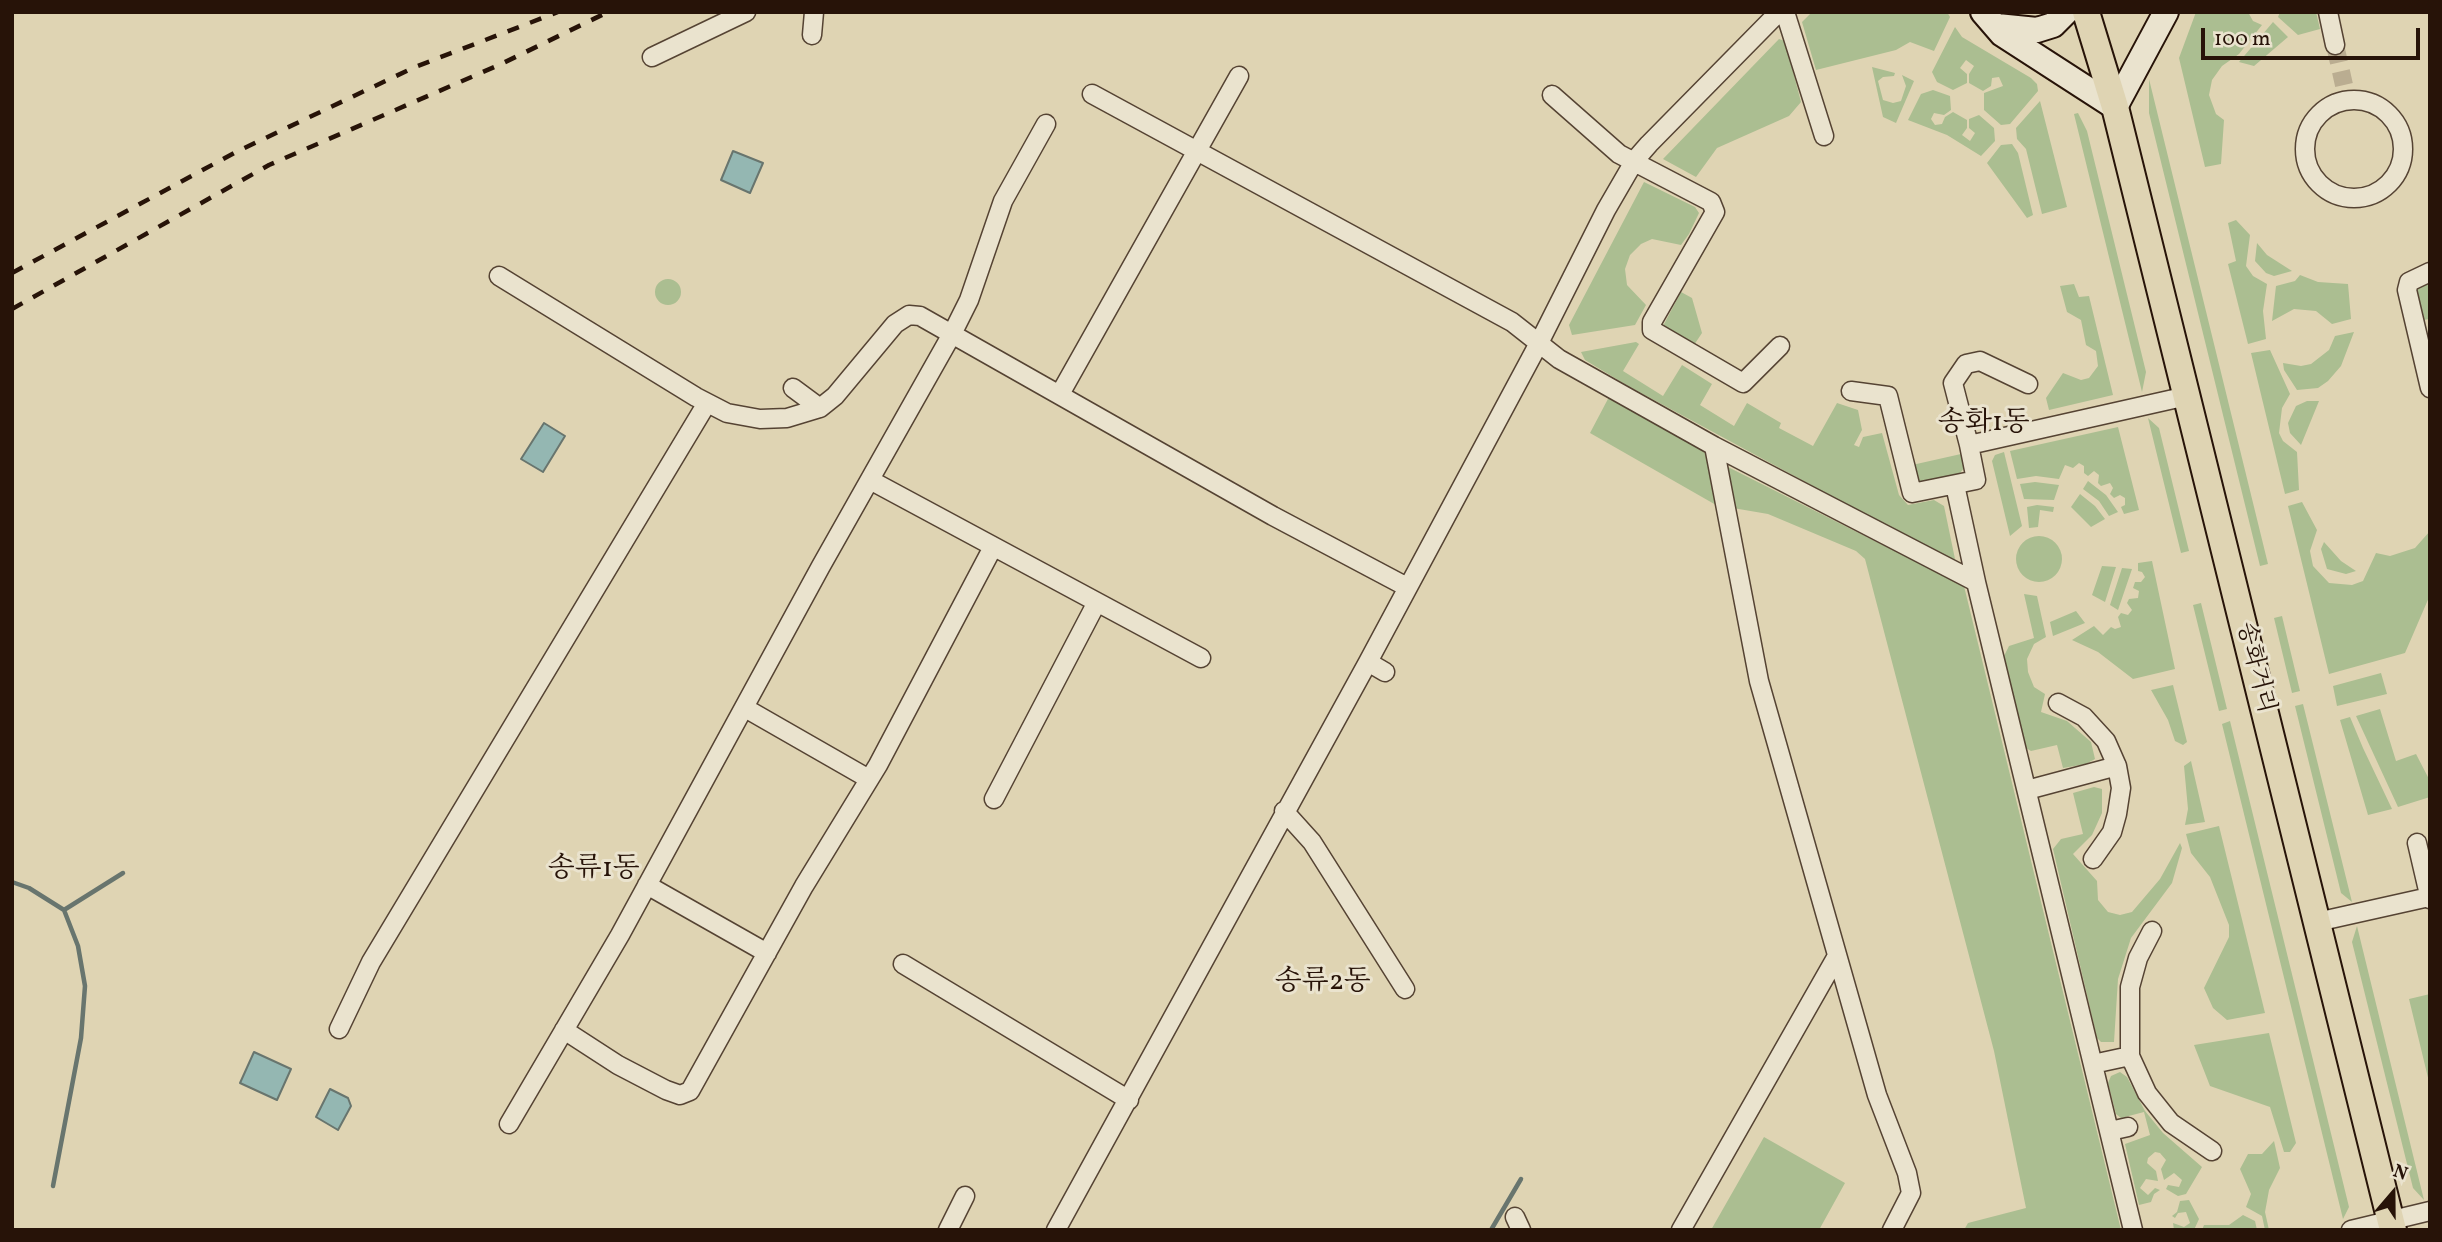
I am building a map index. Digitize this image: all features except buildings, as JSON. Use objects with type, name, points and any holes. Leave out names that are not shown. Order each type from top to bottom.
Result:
[{"type":"main road","name":"송화거리","points":[[2086,12],[2115,107],[2391,1225]]},
{"type":"main road","name":"송화거리","points":[[2098,12],[2115,107]]},
{"type":"street","points":[[652,57],[746,12]]},
{"type":"street","points":[[812,35],[814,12]]},
{"type":"street","points":[[1988,19],[2016,30],[2037,30],[2053,25],[2066,12]]},
{"type":"street","points":[[1988,19],[2115,107],[2166,12]]},
{"type":"street","points":[[2328,12],[2335,44]]},
{"type":"street","points":[[1056,1230],[1368,662],[1539,343],[1606,210],[1635,160],[1773,15],[1786,24],[1824,136]]},
{"type":"street","points":[[1060,394],[1239,76]]},
{"type":"street","points":[[2346,93],[2386,111],[2399,128],[2404,148],[2400,168],[2388,185],[2360,198],[2339,196],[2321,186],[2305,160],[2305,139],[2313,120],[2346,93]]},
{"type":"street","points":[[1092,94],[1512,322],[1559,359],[1714,446],[1976,582]]},
{"type":"street","points":[[1552,95],[1619,154],[1711,202],[1715,212],[1651,322],[1651,330],[1743,383],[1780,346]]},
{"type":"street","points":[[509,1124],[648,885],[952,334],[969,300],[1003,201],[1046,124]]},
{"type":"street","points":[[2430,272],[2409,282],[2407,290],[2427,363],[2430,388]]},
{"type":"street","points":[[499,276],[707,403],[727,413],[760,419],[787,418],[820,408],[835,396],[881,339],[909,315],[920,316],[1273,516],[1407,587]]},
{"type":"street","points":[[1852,391],[1888,396],[1912,493],[1976,480],[1953,383],[1966,364],[1980,361],[2028,384]]},
{"type":"street","points":[[793,388],[820,408]]},
{"type":"street","points":[[1969,445],[2186,396]]},
{"type":"street","points":[[339,1029],[371,962],[423,866],[707,403]]},
{"type":"street","points":[[1714,446],[1759,681],[1877,1096],[1907,1173],[1911,1193],[1892,1230]]},
{"type":"street","points":[[870,481],[1201,658]]},
{"type":"street","points":[[1955,485],[1976,582],[2133,1230]]},
{"type":"street","points":[[564,1030],[618,1065],[680,1095],[690,1091],[869,779],[993,547]]},
{"type":"street","points":[[994,799],[1097,603]]},
{"type":"street","points":[[1368,662],[1385,672]]},
{"type":"street","points":[[2058,703],[2084,717],[2106,741],[2117,766],[2121,788],[2117,814],[2112,832],[2093,859]]},
{"type":"street","points":[[745,708],[869,779]]},
{"type":"street","points":[[2027,790],[2117,766]]},
{"type":"street","points":[[1284,811],[1312,842],[1405,989]]},
{"type":"street","points":[[2317,922],[2430,898],[2417,843]]},
{"type":"street","points":[[648,885],[767,953]]},
{"type":"street","points":[[2152,930],[2138,958],[2130,987],[2130,1056],[2147,1093],[2171,1123],[2212,1151]]},
{"type":"street","points":[[1681,1230],[1837,956]]},
{"type":"street","points":[[903,964],[1129,1100]]},
{"type":"street","points":[[2093,1064],[2130,1056]]},
{"type":"street","points":[[2109,1131],[2128,1127]]},
{"type":"street","points":[[948,1230],[965,1196]]},
{"type":"street","points":[[2351,1230],[2391,1225],[2430,1211]]},
{"type":"green space","points":[[1812,12],[1947,12],[1950,17],[1934,51],[1910,42],[1896,50],[1816,70],[1802,22]]},
{"type":"green space","points":[[2196,12],[2248,12],[2253,21],[2262,25],[2239,54],[2222,66],[2212,80],[2209,95],[2216,114],[2224,120],[2221,164],[2205,167],[2179,58]]},
{"type":"green space","points":[[2280,12],[2316,12],[2320,29],[2298,35],[2278,17]]},
{"type":"green space","points":[[2273,22],[2288,37],[2254,66],[2239,62]]},
{"type":"green space","points":[[1955,27],[1962,37],[2037,84],[2038,91],[2010,124],[2001,125],[1984,110],[1984,93],[2003,86],[1999,77],[1992,78],[1991,86],[1983,91],[1969,83],[1969,74],[1974,66],[1966,60],[1960,68],[1967,74],[1967,83],[1953,90],[1937,82],[1932,72]]},
{"type":"green space","points":[[1779,39],[1785,41],[1801,102],[1789,116],[1717,148],[1696,177],[1663,159]]},
{"type":"green space","points":[[1872,67],[1895,73],[1894,76],[1883,77],[1878,81],[1883,100],[1893,103],[1901,101],[1906,86],[1902,75],[1914,81],[1896,123],[1883,117]]},
{"type":"green space","points":[[2149,79],[2268,564],[2260,566],[2149,113]]},
{"type":"green space","points":[[1933,90],[1950,96],[1951,110],[1944,115],[1934,113],[1931,119],[1935,125],[1942,124],[1945,117],[1953,112],[1967,120],[1967,128],[1962,135],[1970,141],[1975,133],[1969,128],[1969,119],[1979,115],[1994,128],[1995,141],[1981,156],[1947,135],[1908,120],[1921,94]]},
{"type":"green space","points":[[2040,101],[2067,207],[2042,214],[2026,149],[2017,139],[2016,128]]},
{"type":"green space","points":[[2078,113],[2087,131],[2146,372],[2142,392],[2074,114]]},
{"type":"green space","points":[[2012,144],[2018,153],[2033,215],[2027,218],[1987,163],[2001,145]]},
{"type":"green space","points":[[1644,182],[1695,207],[1699,213],[1681,245],[1652,239],[1641,244],[1630,255],[1625,269],[1627,285],[1646,305],[1635,325],[1572,335],[1569,325]]},
{"type":"green space","points":[[2236,220],[2250,235],[2246,266],[2253,276],[2267,284],[2263,311],[2266,339],[2248,344],[2228,264],[2236,261],[2228,223]]},
{"type":"green space","points":[[2257,243],[2267,255],[2292,271],[2274,276],[2266,273],[2255,261]]},
{"type":"green space","points":[[2300,275],[2318,282],[2348,284],[2351,319],[2332,324],[2316,311],[2294,309],[2272,321],[2276,286],[2295,281]]},
{"type":"green space","points":[[668,279],[677,283],[681,292],[677,301],[668,305],[659,301],[655,292],[659,283]]},
{"type":"green space","points":[[2430,282],[2430,319],[2423,320],[2416,288]]},
{"type":"green space","points":[[2074,284],[2079,297],[2089,296],[2113,395],[2049,410],[2046,398],[2063,373],[2081,380],[2089,378],[2098,366],[2096,351],[2086,345],[2081,320],[2067,312],[2060,286]]},
{"type":"green space","points":[[1681,292],[1692,298],[1702,333],[1692,348],[1663,326]]},
{"type":"green space","points":[[2354,332],[2341,366],[2328,381],[2318,388],[2297,390],[2284,370],[2283,363],[2301,366],[2311,364],[2329,350],[2335,336]]},
{"type":"green space","points":[[1636,342],[1639,344],[1623,371],[1663,396],[1682,365],[1712,384],[1700,405],[1734,426],[1747,403],[1781,423],[1779,428],[1813,446],[1837,403],[1858,410],[1862,430],[1854,445],[1859,447],[1863,437],[1882,433],[1899,495],[1908,505],[1934,500],[1944,506],[1955,559],[1946,558],[1628,386],[1585,360],[1581,352]]},
{"type":"green space","points":[[2270,350],[2290,394],[2282,408],[2279,433],[2283,441],[2297,452],[2299,490],[2285,494],[2251,353]]},
{"type":"green space","points":[[1609,397],[1702,450],[1709,458],[1716,505],[1590,433]]},
{"type":"green space","points":[[2307,401],[2319,401],[2301,445],[2290,433],[2288,423],[2296,406]]},
{"type":"green space","points":[[2148,418],[2159,428],[2189,551],[2181,553]]},
{"type":"green space","points":[[2118,427],[2139,510],[2124,514],[2121,507],[2125,505],[2125,498],[2120,495],[2114,498],[2110,494],[2113,488],[2110,483],[2101,486],[2098,483],[2099,475],[2094,471],[2088,476],[2084,473],[2084,466],[2079,463],[2073,468],[2065,465],[2059,479],[2036,476],[2017,479],[2010,451]]},
{"type":"green space","points":[[2004,452],[2022,526],[2010,536],[1992,461],[1995,455]]},
{"type":"green space","points":[[1961,454],[1964,468],[1957,477],[1919,483],[1915,479],[1912,465]]},
{"type":"green space","points":[[1728,467],[1964,586],[2121,1230],[1964,1230],[1968,1223],[2026,1208],[1994,1051],[1865,559],[1856,551],[1768,514],[1733,508],[1726,471]]},
{"type":"green space","points":[[2088,481],[2106,495],[2118,512],[2109,516],[2099,501],[2083,489]]},
{"type":"green space","points":[[2035,482],[2059,485],[2054,500],[2024,499],[2020,484]]},
{"type":"green space","points":[[2080,494],[2095,506],[2105,519],[2091,527],[2071,507]]},
{"type":"green space","points":[[2302,502],[2317,530],[2310,551],[2313,566],[2329,583],[2352,585],[2363,581],[2376,553],[2390,556],[2415,548],[2430,531],[2430,595],[2405,653],[2329,674],[2288,506]]},
{"type":"green space","points":[[2027,507],[2054,507],[2053,512],[2040,510],[2038,527],[2029,528]]},
{"type":"green space","points":[[2039,536],[2055,543],[2062,559],[2055,575],[2039,582],[2023,575],[2016,559],[2023,543]]},
{"type":"green space","points":[[2324,542],[2341,561],[2356,571],[2346,574],[2327,569],[2321,549]]},
{"type":"green space","points":[[2152,561],[2175,669],[2133,679],[2098,652],[2072,640],[2094,626],[2103,635],[2111,627],[2121,627],[2118,617],[2121,613],[2128,615],[2132,610],[2127,603],[2129,599],[2138,598],[2139,591],[2133,588],[2135,582],[2141,582],[2145,577],[2138,571],[2138,563]]},
{"type":"green space","points":[[2102,566],[2116,567],[2105,602],[2092,595]]},
{"type":"green space","points":[[2122,568],[2132,569],[2118,610],[2110,605]]},
{"type":"green space","points":[[2024,594],[2037,596],[2046,637],[2034,644],[2027,659],[2028,672],[2034,687],[2045,694],[2041,712],[2067,721],[2091,742],[2095,759],[2086,764],[2063,768],[2057,745],[2031,751],[2026,748],[2004,656],[2009,646],[2034,638]]},
{"type":"green space","points":[[2201,603],[2227,709],[2219,711],[2193,605]]},
{"type":"green space","points":[[2076,611],[2085,623],[2053,636],[2050,622]]},
{"type":"green space","points":[[2282,616],[2300,691],[2292,693],[2274,618]]},
{"type":"green space","points":[[2381,673],[2387,694],[2337,706],[2333,686]]},
{"type":"green space","points":[[2173,685],[2187,742],[2183,745],[2175,741],[2168,720],[2151,690]]},
{"type":"green space","points":[[2303,704],[2352,902],[2341,893],[2295,706]]},
{"type":"green space","points":[[2380,709],[2396,761],[2416,754],[2430,781],[2430,797],[2398,807],[2356,716]]},
{"type":"green space","points":[[2350,717],[2392,809],[2368,815],[2340,720]]},
{"type":"green space","points":[[2230,721],[2349,1207],[2343,1219],[2222,724]]},
{"type":"green space","points":[[2191,761],[2205,822],[2185,825],[2188,809],[2184,766]]},
{"type":"green space","points":[[2094,787],[2102,789],[2102,813],[2092,835],[2073,854],[2097,881],[2098,900],[2108,912],[2120,915],[2132,912],[2160,879],[2180,843],[2182,848],[2172,883],[2131,938],[2118,979],[2114,1042],[2101,1042],[2097,1038],[2053,849],[2061,839],[2083,834],[2073,793]]},
{"type":"green space","points":[[2219,826],[2265,1013],[2227,1020],[2213,1008],[2204,988],[2229,937],[2229,925],[2210,877],[2191,853],[2186,834]]},
{"type":"green space","points":[[2357,926],[2424,1200],[2413,1188],[2352,942]]},
{"type":"green space","points":[[2430,994],[2430,1086],[2409,999]]},
{"type":"green space","points":[[2269,1033],[2296,1143],[2290,1152],[2284,1152],[2270,1107],[2210,1086],[2194,1045]]},
{"type":"green space","points":[[2120,1072],[2127,1077],[2145,1111],[2163,1133],[2202,1167],[2186,1194],[2178,1196],[2166,1189],[2168,1185],[2179,1187],[2182,1180],[2174,1173],[2164,1180],[2161,1169],[2166,1160],[2160,1153],[2155,1152],[2148,1158],[2147,1163],[2156,1171],[2158,1181],[2146,1179],[2140,1188],[2148,1195],[2155,1188],[2160,1190],[2154,1194],[2151,1202],[2139,1205],[2125,1144],[2150,1135],[2144,1112],[2121,1118],[2116,1114],[2108,1083],[2111,1076]]},
{"type":"green space","points":[[1764,1137],[1845,1183],[1819,1230],[1711,1230]]},
{"type":"green space","points":[[2274,1141],[2280,1168],[2269,1190],[2265,1212],[2269,1230],[2265,1230],[2262,1216],[2246,1207],[2251,1194],[2240,1169],[2248,1154],[2262,1154]]},
{"type":"green space","points":[[2189,1200],[2199,1219],[2194,1230],[2174,1230],[2173,1223],[2184,1227],[2190,1223],[2186,1212],[2178,1213],[2175,1218],[2172,1216],[2177,1212],[2180,1201]]},
{"type":"green space","points":[[2243,1215],[2255,1221],[2257,1230],[2202,1230],[2204,1225],[2229,1225]]},
{"type":"water","points":[[733,151],[763,163],[750,193],[721,180]]},
{"type":"water","points":[[544,423],[565,436],[543,472],[521,459]]},
{"type":"water","points":[[254,1052],[291,1069],[277,1100],[240,1083]]},
{"type":"water","points":[[330,1089],[348,1098],[351,1106],[338,1130],[316,1117]]},
{"type":"waterway","points":[[64,910],[123,873]]},
{"type":"waterway","points":[[12,882],[29,888],[64,910],[78,946],[85,986],[81,1038],[53,1186]]},
{"type":"waterway","points":[[1491,1230],[1521,1179]]},
{"type":"tunnel","points":[[2335,45],[2344,85]]},
{"type":"railway","points":[[12,273],[236,152],[415,67],[558,12]]},
{"type":"railway","points":[[12,309],[269,165],[499,65],[608,12]]},
{"type":"district","name":"송화1동","points":[[1984,425]]},
{"type":"district","name":"송류1동","points":[[594,871]]},
{"type":"district","name":"송류2동","points":[[1323,984]]}]
